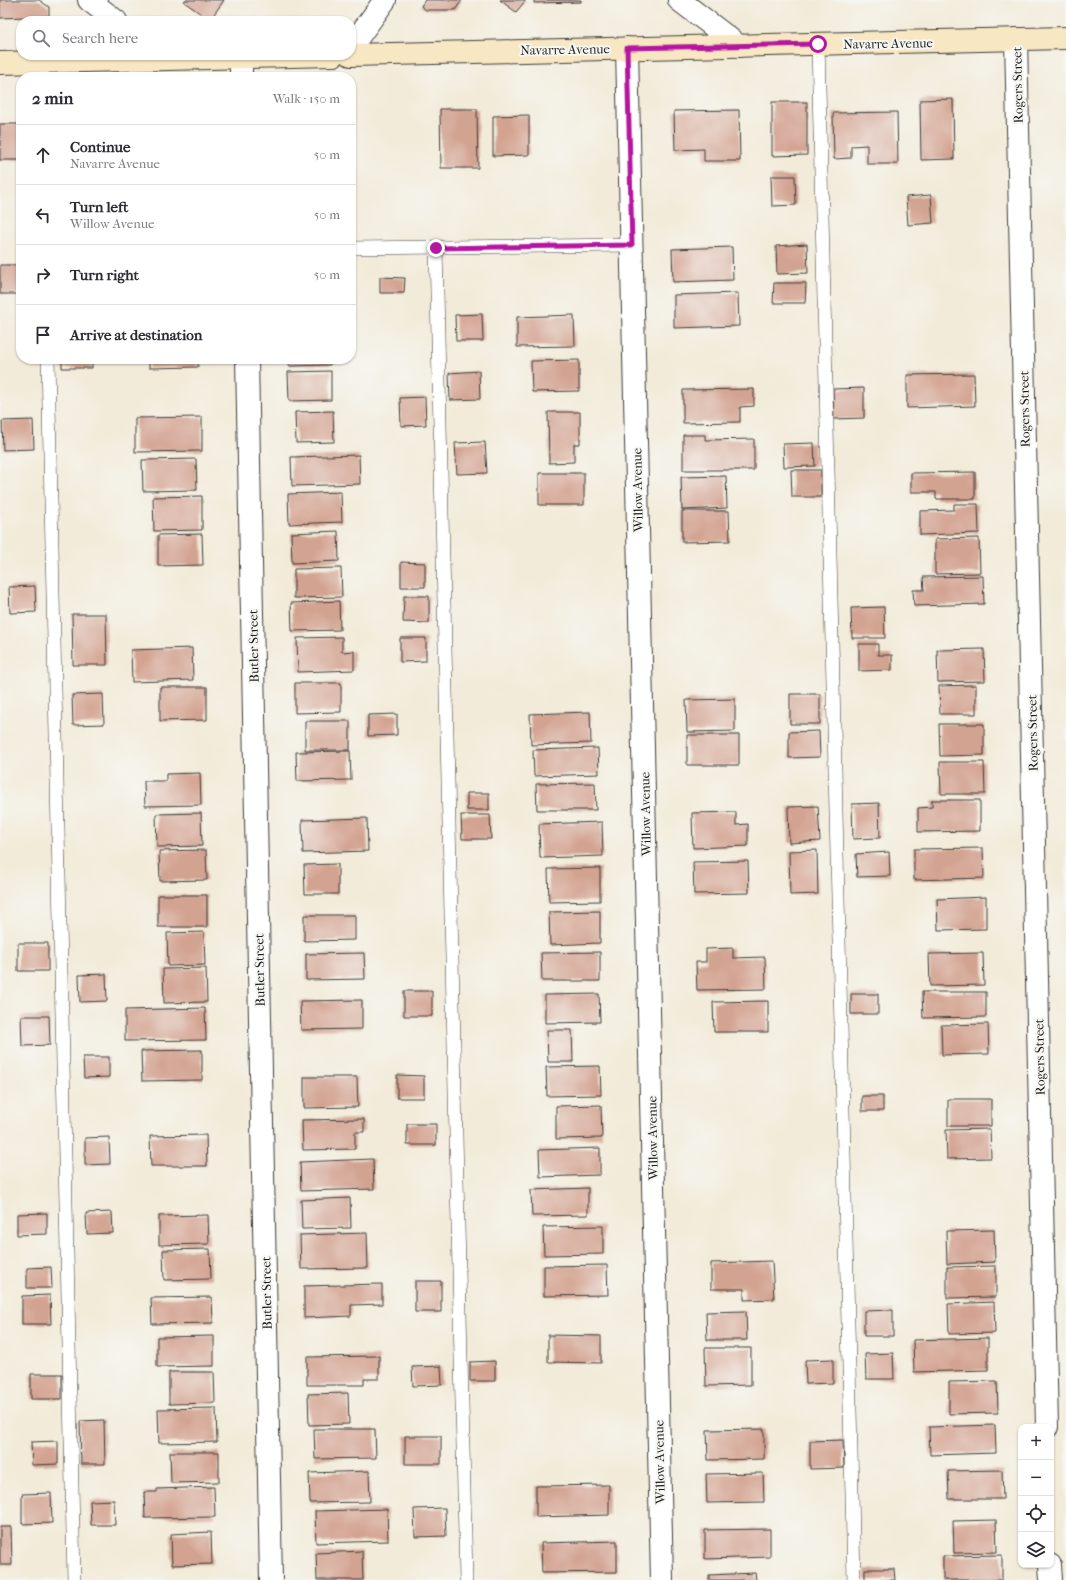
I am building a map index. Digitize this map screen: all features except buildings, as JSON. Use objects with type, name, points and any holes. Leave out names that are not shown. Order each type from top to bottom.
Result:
[{"type":"street","points":[[89,0],[110,16]]},
{"type":"street","points":[[356,40],[385,0]]},
{"type":"street","points":[[679,0],[739,46]]},
{"type":"street","name":"Navarre Avenue","points":[[356,55],[1066,38]]},
{"type":"street","name":"Rogers Street","points":[[1016,39],[1047,1424]]},
{"type":"street","name":"Willow Avenue","points":[[627,48],[662,1580]]},
{"type":"street","points":[[0,63],[42,69],[132,60]]},
{"type":"street","points":[[186,60],[241,67],[295,60]]},
{"type":"street","name":"Butler Street","points":[[247,364],[271,1580]]},
{"type":"street","points":[[1050,1568],[1050,1580]]},
{"type":"lane","points":[[818,44],[854,1580]]},
{"type":"lane","points":[[356,248],[632,245]]},
{"type":"lane","points":[[436,248],[466,1580]]},
{"type":"lane","points":[[48,364],[74,1580]]},
{"type":"route","points":[[436,248],[632,245],[627,48],[818,44]]}]
